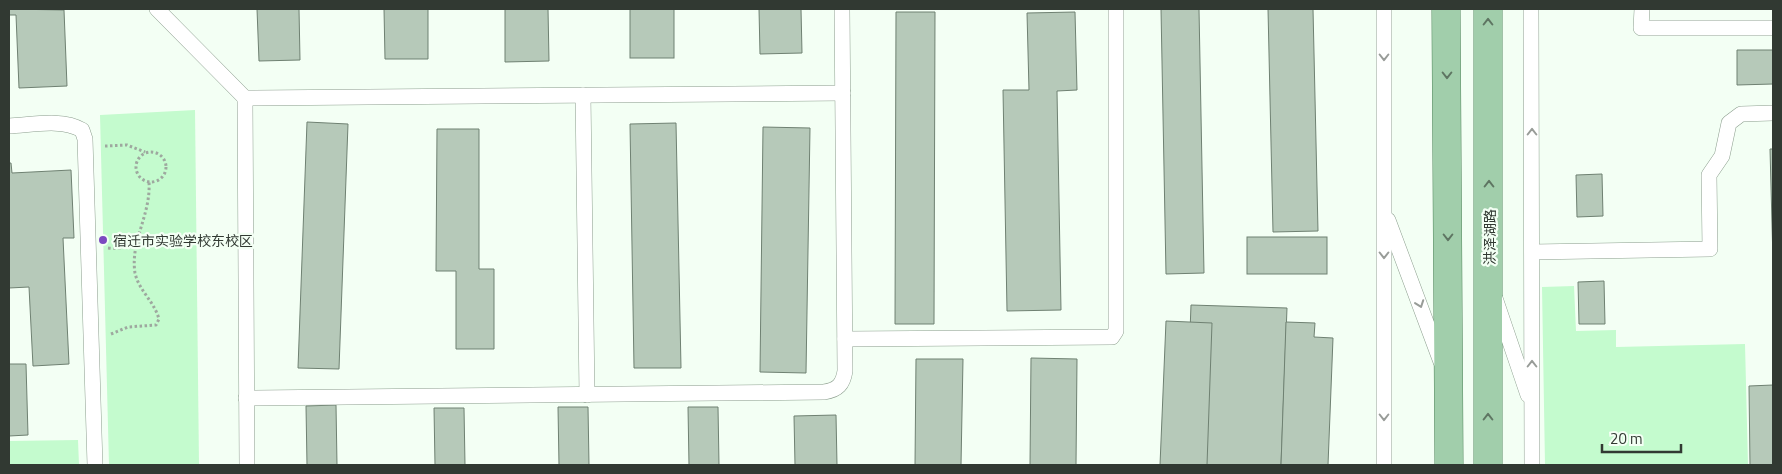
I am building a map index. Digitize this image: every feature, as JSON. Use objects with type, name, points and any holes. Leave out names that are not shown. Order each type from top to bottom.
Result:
[{"type":"main road","points":[[1446,9],[1449,465]]},
{"type":"main road","name":"洪泽湖路","points":[[1488,9],[1488,465]]},
{"type":"lane","points":[[157,9],[245,98],[247,465]]},
{"type":"lane","points":[[246,398],[824,392],[836,390],[844,381],[845,339],[842,9]]},
{"type":"lane","points":[[845,339],[1112,337],[1116,331],[1116,9]]},
{"type":"lane","points":[[1384,9],[1384,465]]},
{"type":"lane","points":[[1531,9],[1532,465]]},
{"type":"lane","points":[[1642,9],[1641,28],[1773,28]]},
{"type":"lane","points":[[245,98],[843,93]]},
{"type":"lane","points":[[583,95],[588,395]]},
{"type":"lane","points":[[1532,252],[1710,249],[1709,175],[1722,156],[1729,123],[1741,114],[1773,113]]},
{"type":"lane","points":[[9,126],[53,124],[76,126],[82,130],[85,151],[95,465]]},
{"type":"lane","points":[[1384,209],[1448,381]]},
{"type":"lane","points":[[1489,280],[1532,408]]},
{"type":"path","points":[[85,151],[107,146],[127,146],[145,152],[160,154],[164,158],[166,168],[159,180],[149,182],[140,178],[135,169],[137,159],[145,152]]},
{"type":"path","points":[[91,346],[128,327],[156,325],[159,318],[151,299],[138,284],[134,256],[136,244],[148,209],[149,182]]},
{"type":"path","points":[[88,241],[109,248],[124,248],[143,240],[161,240],[173,247]]},
{"type":"green space","points":[[195,110],[199,465],[109,465],[100,115]]},
{"type":"green space","points":[[1574,286],[1576,331],[1616,330],[1616,347],[1745,344],[1748,465],[1545,465],[1542,287]]},
{"type":"green space","points":[[78,440],[79,465],[9,465],[9,441]]},
{"type":"building","points":[[9,9],[64,10],[67,86],[19,88],[16,15],[9,15]]},
{"type":"building","points":[[257,9],[299,9],[300,60],[259,61]]},
{"type":"building","points":[[384,9],[428,9],[428,59],[385,59]]},
{"type":"building","points":[[505,9],[548,9],[549,61],[505,62]]},
{"type":"building","points":[[630,9],[674,9],[674,58],[630,58]]},
{"type":"building","points":[[759,9],[801,9],[802,53],[760,54]]},
{"type":"building","points":[[1161,9],[1199,9],[1204,273],[1166,274]]},
{"type":"building","points":[[1268,9],[1313,9],[1318,231],[1273,232]]},
{"type":"building","points":[[896,12],[935,12],[934,324],[895,324]]},
{"type":"building","points":[[1075,12],[1077,90],[1057,91],[1061,310],[1007,311],[1003,90],[1029,90],[1027,13]]},
{"type":"building","points":[[1737,50],[1773,50],[1773,84],[1737,85]]},
{"type":"building","points":[[307,122],[348,124],[339,369],[298,368]]},
{"type":"building","points":[[676,123],[681,368],[634,368],[630,124]]},
{"type":"building","points":[[763,127],[810,128],[806,373],[760,372]]},
{"type":"building","points":[[437,129],[479,129],[479,269],[494,269],[494,349],[456,349],[456,271],[436,271]]},
{"type":"building","points":[[1770,149],[1773,149],[1773,261]]},
{"type":"building","points":[[9,163],[11,163],[12,173],[71,170],[74,238],[63,238],[69,364],[33,366],[29,287],[9,288]]},
{"type":"building","points":[[1602,174],[1603,216],[1577,217],[1576,175]]},
{"type":"building","points":[[1247,237],[1327,237],[1327,274],[1247,274]]},
{"type":"building","points":[[1604,281],[1605,324],[1579,324],[1578,282]]},
{"type":"building","points":[[1191,305],[1287,308],[1281,465],[1185,465]]},
{"type":"building","points":[[1166,321],[1212,323],[1207,465],[1160,465]]},
{"type":"building","points":[[1286,322],[1315,323],[1314,337],[1333,338],[1328,465],[1281,465]]},
{"type":"building","points":[[1031,358],[1077,359],[1076,465],[1030,465]]},
{"type":"building","points":[[916,359],[963,359],[961,465],[915,465]]},
{"type":"building","points":[[9,364],[26,364],[28,435],[9,436]]},
{"type":"building","points":[[1773,385],[1773,465],[1750,465],[1749,386]]},
{"type":"building","points":[[336,405],[337,465],[307,465],[306,406]]},
{"type":"building","points":[[558,407],[588,407],[589,465],[559,465]]},
{"type":"building","points":[[688,407],[718,407],[719,465],[689,465]]},
{"type":"building","points":[[434,408],[464,408],[465,465],[435,465]]},
{"type":"building","points":[[836,415],[837,465],[795,465],[794,416]]},
{"type":"place","name":"宿迁市实验学校东校区","points":[[103,240]]}]
